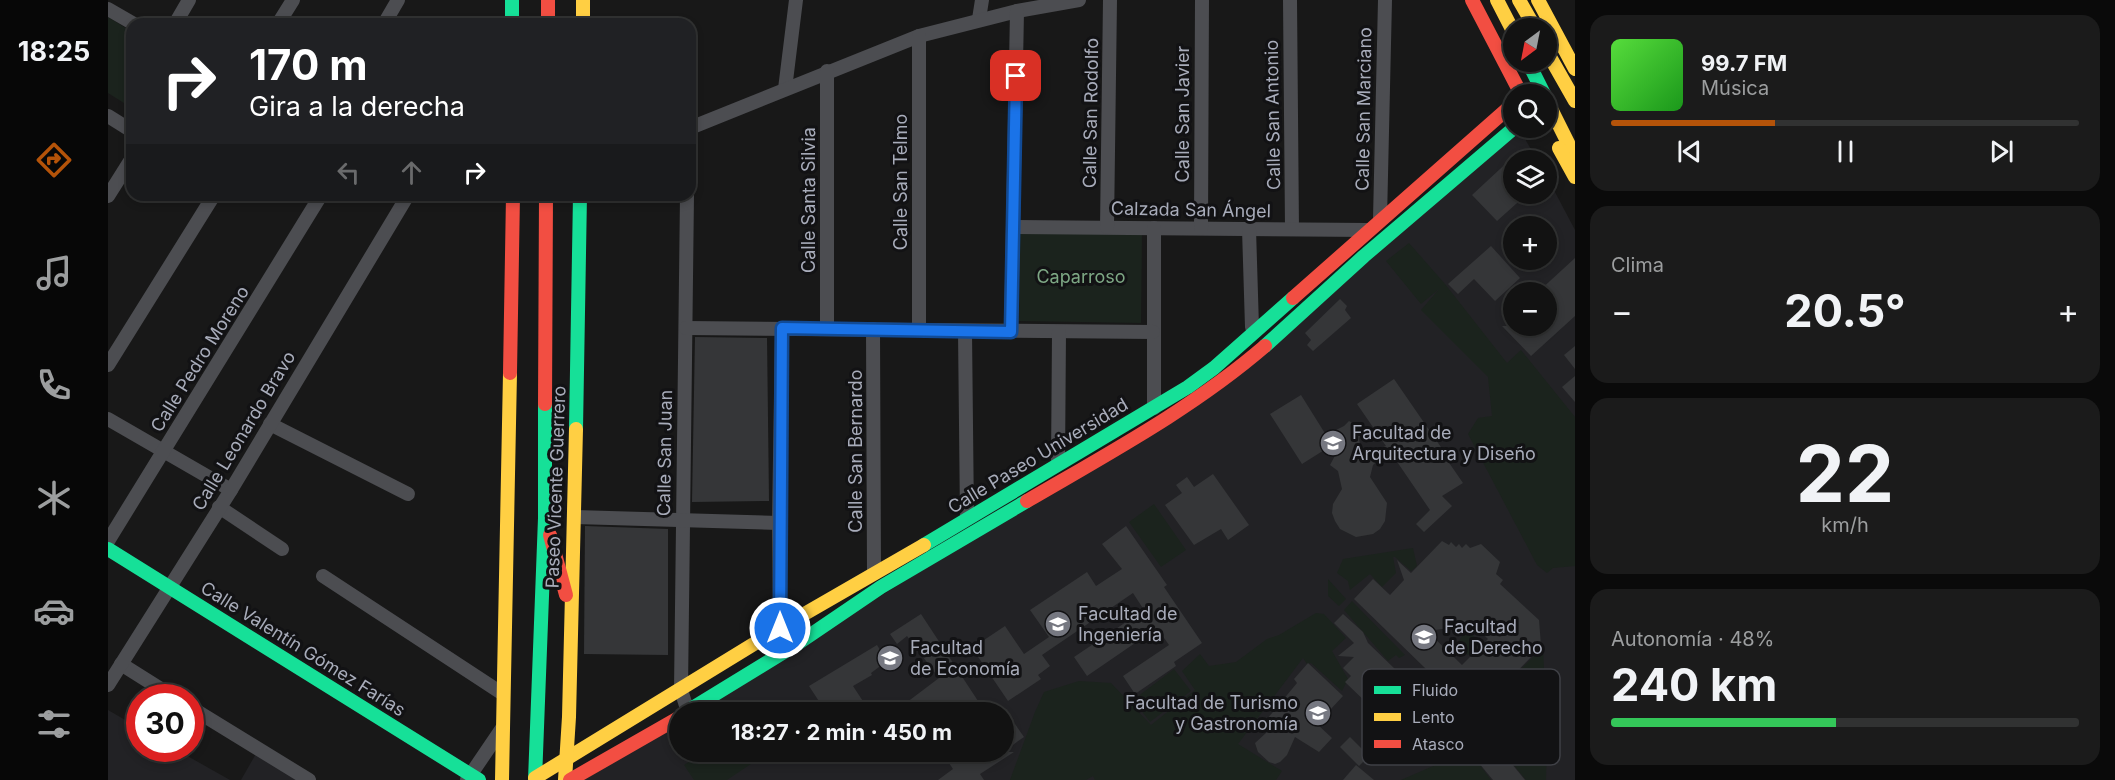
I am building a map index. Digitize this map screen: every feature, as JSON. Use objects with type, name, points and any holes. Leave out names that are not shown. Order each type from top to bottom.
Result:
[{"type":"main road","points":[[512,0],[512,18]]},
{"type":"main road","points":[[548,0],[548,18]]},
{"type":"main road","points":[[583,0],[583,18]]},
{"type":"main road","points":[[1472,0],[1516,84]]},
{"type":"main road","points":[[1497,0],[1506,18]]},
{"type":"main road","points":[[1519,0],[1529,18]]},
{"type":"main road","points":[[1538,0],[1571,50],[1575,69]]},
{"type":"main road","points":[[1557,69],[1575,101]]},
{"type":"main road","name":"Calle Paseo Universidad","points":[[535,779],[780,628],[1188,387],[1214,368],[1503,113]]},
{"type":"main road","points":[[1557,121],[1575,156]]},
{"type":"main road","name":"Calle Paseo Universidad","points":[[704,702],[881,587],[1163,421],[1217,384],[1262,348],[1364,256],[1503,138]]},
{"type":"main road","points":[[1553,138],[1575,177]]},
{"type":"main road","points":[[1446,162],[1448,170],[1459,176]]},
{"type":"main road","points":[[1421,184],[1429,188],[1434,197]]},
{"type":"main road","points":[[502,780],[513,201]]},
{"type":"main road","name":"Paseo Vicente Guerrero","points":[[535,779],[545,518],[546,201]]},
{"type":"main road","name":"Paseo Vicente Guerrero","points":[[565,780],[568,759],[575,517],[580,201]]},
{"type":"main road","points":[[545,518],[571,611]]},
{"type":"main road","name":"Calle Valentín Gómez Farías","points":[[108,549],[472,778]]},
{"type":"main road","name":"Calle Paseo Universidad","points":[[570,780],[669,723]]},
{"type":"street","points":[[178,18],[189,0]]},
{"type":"street","points":[[282,18],[293,0]]},
{"type":"street","points":[[388,18],[398,0]]},
{"type":"street","points":[[785,89],[796,0]]},
{"type":"street","points":[[980,20],[982,0]]},
{"type":"street","points":[[696,126],[919,36],[1017,11],[1079,0]]},
{"type":"street","name":"Calle San Rodolfo","points":[[1107,227],[1110,0]]},
{"type":"street","name":"Calle San Javier","points":[[1201,228],[1202,0]]},
{"type":"street","name":"Calle San Antonio","points":[[1290,0],[1292,229]]},
{"type":"street","name":"Calle San Marciano","points":[[1380,219],[1385,0]]},
{"type":"street","points":[[108,9],[126,19]]},
{"type":"street","points":[[1011,332],[1017,11]]},
{"type":"street","name":"Calle San Telmo","points":[[919,36],[919,329]]},
{"type":"street","name":"Calle Santa Silvia","points":[[827,71],[827,328]]},
{"type":"street","points":[[108,116],[126,127]]},
{"type":"street","points":[[108,196],[126,168]]},
{"type":"street","points":[[108,365],[210,201]]},
{"type":"street","name":"Calle Pedro Moreno","points":[[108,541],[317,201]]},
{"type":"street","name":"Calle Leonardo Bravo","points":[[108,685],[168,586],[231,490],[404,201]]},
{"type":"street","name":"Calle San Juan","points":[[683,702],[681,690],[682,519],[687,201]]},
{"type":"street","name":"Calzada San Ángel","points":[[1013,227],[1369,230]]},
{"type":"street","points":[[1154,228],[1154,408]]},
{"type":"street","points":[[1249,229],[1252,327]]},
{"type":"street","points":[[686,328],[1153,333]]},
{"type":"street","points":[[782,328],[780,628],[789,633],[791,647]]},
{"type":"street","name":"Calle San Bernardo","points":[[873,329],[874,573]]},
{"type":"street","points":[[965,331],[967,518]]},
{"type":"street","points":[[1058,464],[1059,332]]},
{"type":"street","points":[[108,419],[231,490]]},
{"type":"street","points":[[270,424],[408,494]]},
{"type":"street","points":[[219,507],[282,549]]},
{"type":"street","points":[[575,517],[779,523]]},
{"type":"street","points":[[323,576],[503,694]]},
{"type":"street","points":[[121,664],[153,684]]},
{"type":"street","points":[[204,716],[309,780]]},
{"type":"street","points":[[472,778],[503,727]]},
{"type":"shaded area","points":[[1507,138],[1525,138],[1531,150],[1503,150],[1503,204],[1557,204],[1557,196],[1575,230],[1575,780],[584,780],[669,727],[669,762],[1014,762],[1014,702],[709,702],[913,576],[1142,442]]},
{"type":"shaded area","points":[[108,710],[126,720],[126,762],[198,762],[230,780],[108,780]]},
{"type":"shaded area","points":[[257,752],[300,780],[241,780]]},
{"type":"green space","points":[[108,17],[126,28],[126,104],[108,93]]},
{"type":"green space","name":"Caparroso","points":[[1020,231],[1142,233],[1141,323],[1019,321]]},
{"type":"green space","points":[[1409,243],[1445,284],[1507,363],[1521,350],[1575,417],[1575,566],[1553,568],[1547,573],[1537,565],[1468,434],[1478,418],[1492,416],[1488,377],[1421,310],[1439,289],[1421,304],[1386,261]]},
{"type":"green space","points":[[1154,504],[1186,550],[1161,567],[1129,522]]},
{"type":"green space","points":[[1413,548],[1417,566],[1411,571],[1393,557],[1396,573],[1382,587],[1370,574],[1350,590],[1348,581],[1337,573],[1343,559]]},
{"type":"green space","points":[[1328,579],[1346,599],[1339,606],[1328,596]]},
{"type":"green space","points":[[1352,601],[1405,655],[1399,658],[1396,655],[1388,661],[1344,610]]},
{"type":"green space","points":[[1316,613],[1324,614],[1346,638],[1332,651],[1348,679],[1342,691],[1311,663],[1307,664],[1303,658],[1238,744],[1282,771],[1276,780],[1095,780],[1093,776],[1086,780],[1010,780],[1044,692],[1079,681],[1111,683],[1151,725],[1195,690],[1182,671],[1200,654],[1209,666],[1236,662],[1267,639],[1279,635]]},
{"type":"green space","points":[[1467,629],[1480,643],[1468,655],[1456,645]]},
{"type":"green space","points":[[1543,647],[1544,669],[1521,669]]},
{"type":"green space","points":[[1174,669],[1191,691],[1150,722],[1133,700]]},
{"type":"green space","points":[[689,762],[750,762],[751,764],[727,780],[694,780],[684,765]]},
{"type":"green space","points":[[1436,765],[1480,765],[1491,780],[1401,780]]},
{"type":"green space","points":[[1514,765],[1546,765],[1546,780],[1526,780]]},
{"type":"building","points":[[1503,166],[1503,204],[1516,204],[1497,221],[1472,195]]},
{"type":"building","points":[[1491,246],[1503,259],[1503,270],[1513,270],[1520,278],[1516,282],[1503,282],[1503,294],[1495,301],[1474,279],[1458,294],[1448,284]]},
{"type":"building","points":[[1575,258],[1575,316],[1557,332],[1557,282],[1549,282]]},
{"type":"building","points":[[1340,299],[1347,306],[1345,310],[1351,318],[1313,351],[1307,345],[1311,340],[1305,333]]},
{"type":"building","points":[[1512,336],[1553,336],[1531,356]]},
{"type":"building","points":[[695,337],[767,338],[769,501],[692,502]]},
{"type":"building","points":[[1575,346],[1575,369],[1564,355]]},
{"type":"building","points":[[1575,376],[1575,402],[1562,387]]},
{"type":"building","points":[[1394,379],[1463,483],[1442,496],[1452,506],[1424,532],[1416,524],[1430,510],[1389,450],[1373,465],[1370,477],[1387,503],[1385,521],[1373,534],[1356,537],[1340,529],[1332,513],[1333,504],[1342,489],[1338,471],[1330,465],[1345,437],[1302,464],[1270,414],[1301,395],[1326,435],[1349,421],[1362,428],[1359,439],[1362,455],[1386,446],[1357,404]]},
{"type":"building","points":[[1213,474],[1249,525],[1228,540],[1221,529],[1194,545],[1165,505],[1182,493],[1176,485],[1187,477],[1194,487]]},
{"type":"building","points":[[585,526],[668,529],[668,655],[584,654]]},
{"type":"building","points":[[1126,526],[1167,585],[1164,587],[1202,643],[1174,662],[1176,666],[1135,694],[1123,676],[1169,645],[1157,628],[1087,676],[1074,657],[1144,610],[1133,593],[1042,655],[1050,666],[1038,675],[1041,679],[1008,701],[972,648],[1005,626],[1024,654],[1049,637],[1030,610],[1087,572],[1096,586],[1122,569],[1102,544]]},
{"type":"building","points":[[1442,541],[1449,545],[1451,542],[1456,547],[1459,544],[1462,548],[1466,544],[1470,548],[1481,544],[1500,562],[1496,574],[1503,580],[1500,584],[1539,620],[1541,645],[1519,669],[1426,669],[1354,599],[1373,579],[1390,595],[1404,580],[1397,560],[1411,573]],"holes":[[[1474,625],[1488,639],[1462,665],[1427,631]]]},
{"type":"building","points":[[921,614],[978,701],[907,702],[939,678],[907,636],[897,644],[890,634]]},
{"type":"building","points":[[1343,614],[1363,632],[1368,643],[1395,669],[1362,669],[1362,698],[1345,682],[1351,676],[1343,668],[1354,657],[1338,656],[1354,643],[1334,623]]},
{"type":"building","points":[[877,645],[887,661],[871,673],[872,675],[853,686],[863,702],[819,702],[809,686]]},
{"type":"building","points":[[1308,663],[1343,696],[1317,724],[1332,738],[1319,752],[1295,737],[1287,755],[1280,762],[1275,764],[1269,762],[1258,752],[1255,743],[1276,724],[1267,719],[1297,683],[1294,679]]},
{"type":"building","points":[[1014,725],[1024,737],[1014,744]]},
{"type":"building","points":[[1350,737],[1362,749],[1362,763],[1359,766],[1340,747]]},
{"type":"building","points":[[948,762],[999,762],[980,774],[984,780],[938,780],[953,769]]},
{"type":"building","points":[[1356,765],[1374,780],[1343,780]]},
{"type":"building","points":[[1481,765],[1513,765],[1525,780],[1493,780]]},
{"type":"traffic: fast","points":[[512,0],[512,18]]},
{"type":"traffic: fast","points":[[1533,72],[1539,84]]},
{"type":"traffic: fast","points":[[1265,346],[1364,256],[1503,137]]},
{"type":"traffic: fast","points":[[576,429],[580,201]]},
{"type":"traffic: fast","points":[[924,545],[1188,387],[1214,368],[1293,298]]},
{"type":"traffic: fast","points":[[535,780],[545,518],[545,404]]},
{"type":"traffic: fast","points":[[702,702],[797,644],[881,587],[1027,501]]},
{"type":"traffic: fast","points":[[108,549],[479,780]]},
{"type":"traffic: slow","points":[[583,0],[583,18]]},
{"type":"traffic: slow","points":[[1497,0],[1506,18]]},
{"type":"traffic: slow","points":[[1519,0],[1529,18]]},
{"type":"traffic: slow","points":[[1538,0],[1575,69]]},
{"type":"traffic: slow","points":[[1557,69],[1575,101]]},
{"type":"traffic: slow","points":[[1557,121],[1575,157]]},
{"type":"traffic: slow","points":[[1559,148],[1575,177]]},
{"type":"traffic: slow","points":[[502,780],[510,373]]},
{"type":"traffic: slow","points":[[565,780],[569,717],[576,429]]},
{"type":"traffic: slow","points":[[535,778],[780,628],[924,545]]},
{"type":"traffic: jam","points":[[548,0],[548,18]]},
{"type":"traffic: jam","points":[[1472,0],[1516,84]]},
{"type":"traffic: jam","points":[[1293,298],[1503,113]]},
{"type":"traffic: jam","points":[[510,373],[513,201]]},
{"type":"traffic: jam","points":[[545,404],[546,201]]},
{"type":"traffic: jam","points":[[1027,501],[1180,410],[1265,346]]},
{"type":"traffic: jam","points":[[550,535],[566,595]]},
{"type":"traffic: jam","points":[[570,780],[669,723]]},
{"type":"place","name":"Facultad de Arquitectura y Diseño","points":[[1333,443]]},
{"type":"place","name":"Facultad de Ingeniería","points":[[1058,624]]},
{"type":"place","name":"Facultad de Derecho","points":[[1424,637]]},
{"type":"place","name":"Facultad de Economía","points":[[890,658]]},
{"type":"place","name":"Facultad de Turismo y Gastronomía","points":[[1318,713]]},
{"type":"route","points":[[780,628],[782,328],[1011,332],[1016,76]]}]
